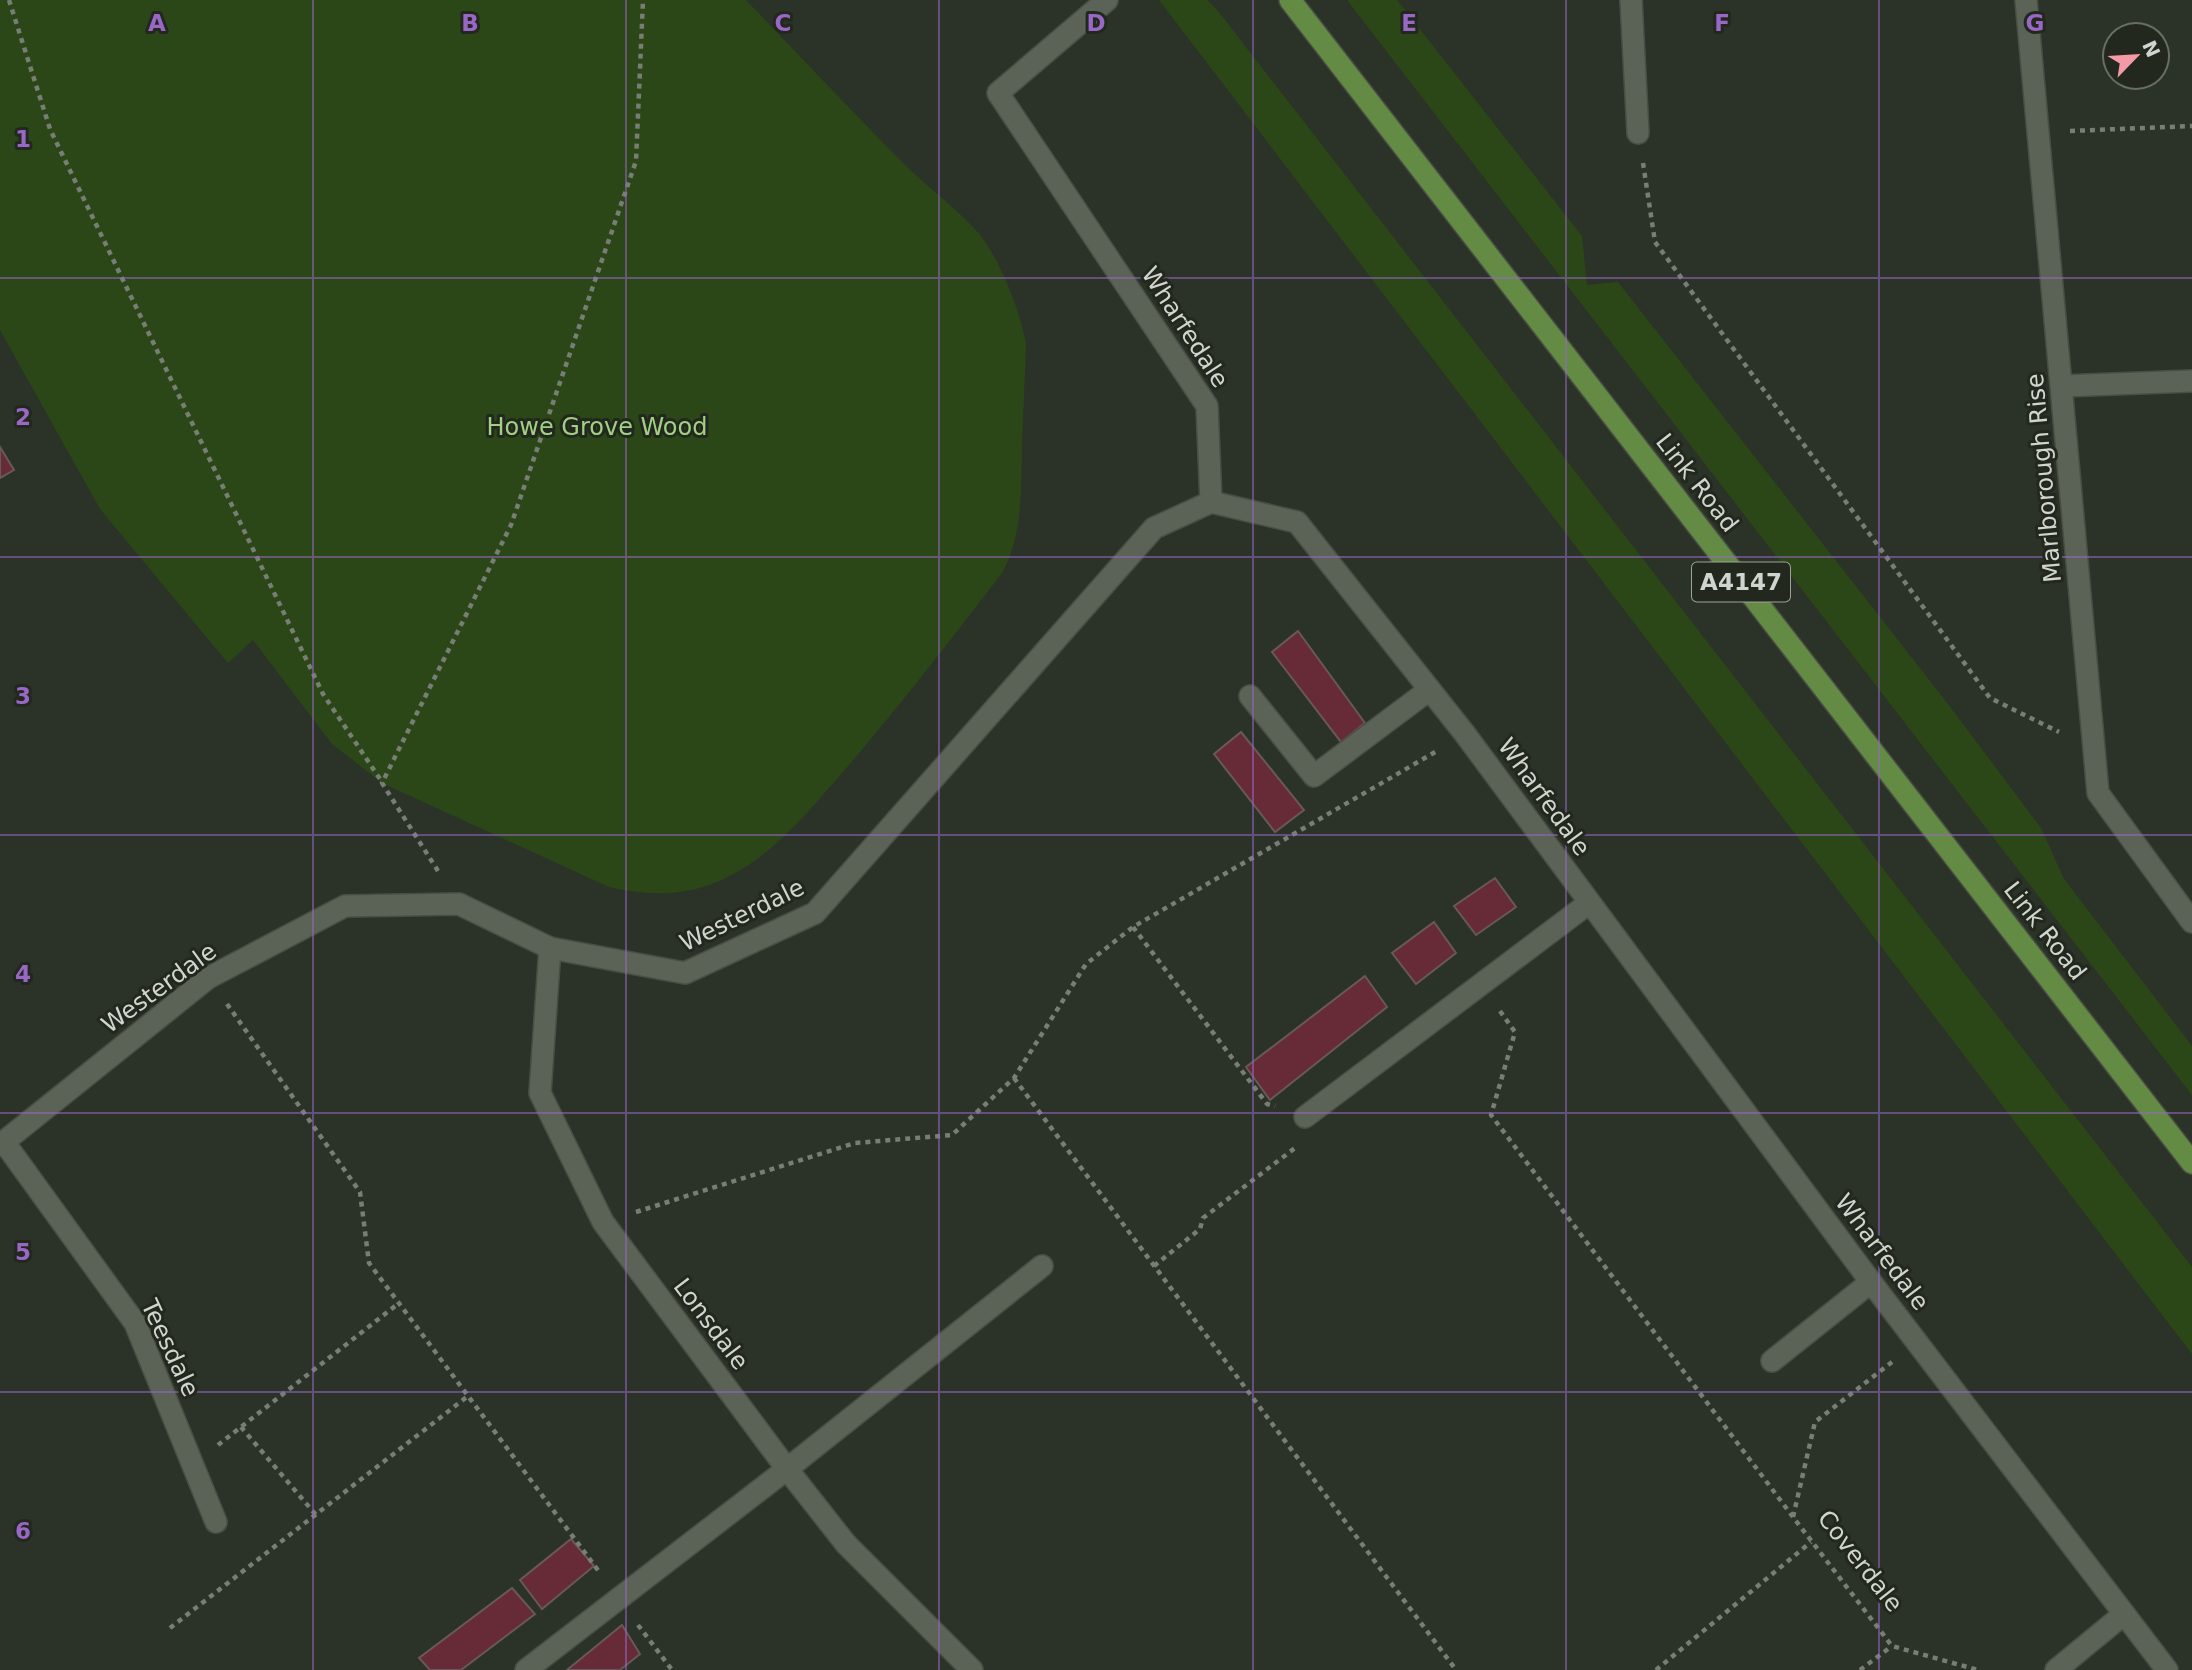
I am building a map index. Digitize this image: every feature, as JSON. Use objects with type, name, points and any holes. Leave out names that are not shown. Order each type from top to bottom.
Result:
[{"type":"main road","name":"Link Road","points":[[1290,0],[2192,1163]]},
{"type":"street","name":"Wharfedale","points":[[1107,0],[998,93],[1207,406],[1211,502],[1297,522],[1465,734],[1871,1282],[2167,1670]]},
{"type":"street","points":[[1631,0],[1638,133]]},
{"type":"street","name":"Marlborough Rise","points":[[2025,0],[2098,793],[2192,922]]},
{"type":"street","points":[[2062,386],[2192,381]]},
{"type":"street","name":"Westerdale","points":[[2,1144],[208,978],[345,906],[459,904],[550,948],[685,973],[816,914],[1154,528],[1211,502]]},
{"type":"street","points":[[1250,696],[1314,776],[1430,690]]},
{"type":"street","points":[[1305,1117],[1589,903]]},
{"type":"street","name":"Lonsdale","points":[[550,948],[540,1093],[603,1222],[786,1469],[846,1544],[972,1670]]},
{"type":"street","name":"Teesdale","points":[[2,1144],[135,1323],[216,1522]]},
{"type":"street","points":[[526,1670],[1042,1266]]},
{"type":"street","points":[[1772,1361],[1871,1282]]},
{"type":"street","points":[[2056,1670],[2124,1614]]},
{"type":"path","points":[[9,0],[50,129],[323,694],[459,904]]},
{"type":"path","points":[[382,783],[511,525],[636,161],[643,0]]},
{"type":"path","points":[[2038,133],[2192,126]]},
{"type":"path","points":[[1638,133],[1654,242],[1990,698],[2095,749]]},
{"type":"path","points":[[603,1222],[855,1143],[952,1135],[1014,1078],[1086,964],[1133,927],[1465,734]]},
{"type":"path","points":[[1133,927],[1267,1104],[1305,1117],[1295,1148],[1203,1218],[1200,1229],[1154,1266]]},
{"type":"path","points":[[208,978],[360,1192],[369,1263],[672,1670]]},
{"type":"path","points":[[1482,985],[1516,1032],[1491,1115],[1793,1517]]},
{"type":"path","points":[[1014,1078],[1455,1670]]},
{"type":"path","points":[[193,1465],[399,1303]]},
{"type":"path","name":"Coverdale","points":[[1917,1343],[1815,1422],[1793,1517],[1892,1646],[1978,1670]]},
{"type":"path","points":[[170,1628],[468,1396]]},
{"type":"path","points":[[241,1427],[316,1515]]},
{"type":"path","points":[[1656,1670],[1811,1542]]},
{"type":"path","points":[[1860,1670],[1892,1646]]},
{"type":"green space","name":"Howe Grove Wood","points":[[0,0],[746,0],[914,174],[974,228],[991,252],[1007,283],[1026,344],[1020,512],[1014,543],[1002,573],[888,718],[807,813],[760,857],[710,885],[667,893],[609,887],[382,783],[332,744],[253,640],[228,663],[100,509],[0,330]]},
{"type":"green space","points":[[1159,0],[1207,0],[1218,11],[2192,1267],[2192,1354]]},
{"type":"green space","points":[[1347,0],[1397,0],[1582,236],[1587,285],[1618,282],[1948,704],[2041,828],[2064,879],[2192,1046],[2192,1095]]},
{"type":"building","points":[[0,447],[14,470],[0,478]]},
{"type":"building","points":[[1298,631],[1365,723],[1341,742],[1272,652]]},
{"type":"building","points":[[1241,732],[1304,810],[1275,832],[1214,754]]},
{"type":"building","points":[[1495,878],[1516,907],[1476,935],[1454,906]]},
{"type":"building","points":[[1434,922],[1456,953],[1416,984],[1392,953]]},
{"type":"building","points":[[1365,976],[1387,1007],[1270,1100],[1246,1067]]},
{"type":"building","points":[[571,1539],[594,1566],[542,1609],[520,1580]]},
{"type":"building","points":[[512,1588],[535,1614],[461,1670],[430,1670],[419,1658]]},
{"type":"building","points":[[622,1625],[640,1654],[620,1670],[567,1670]]}]
